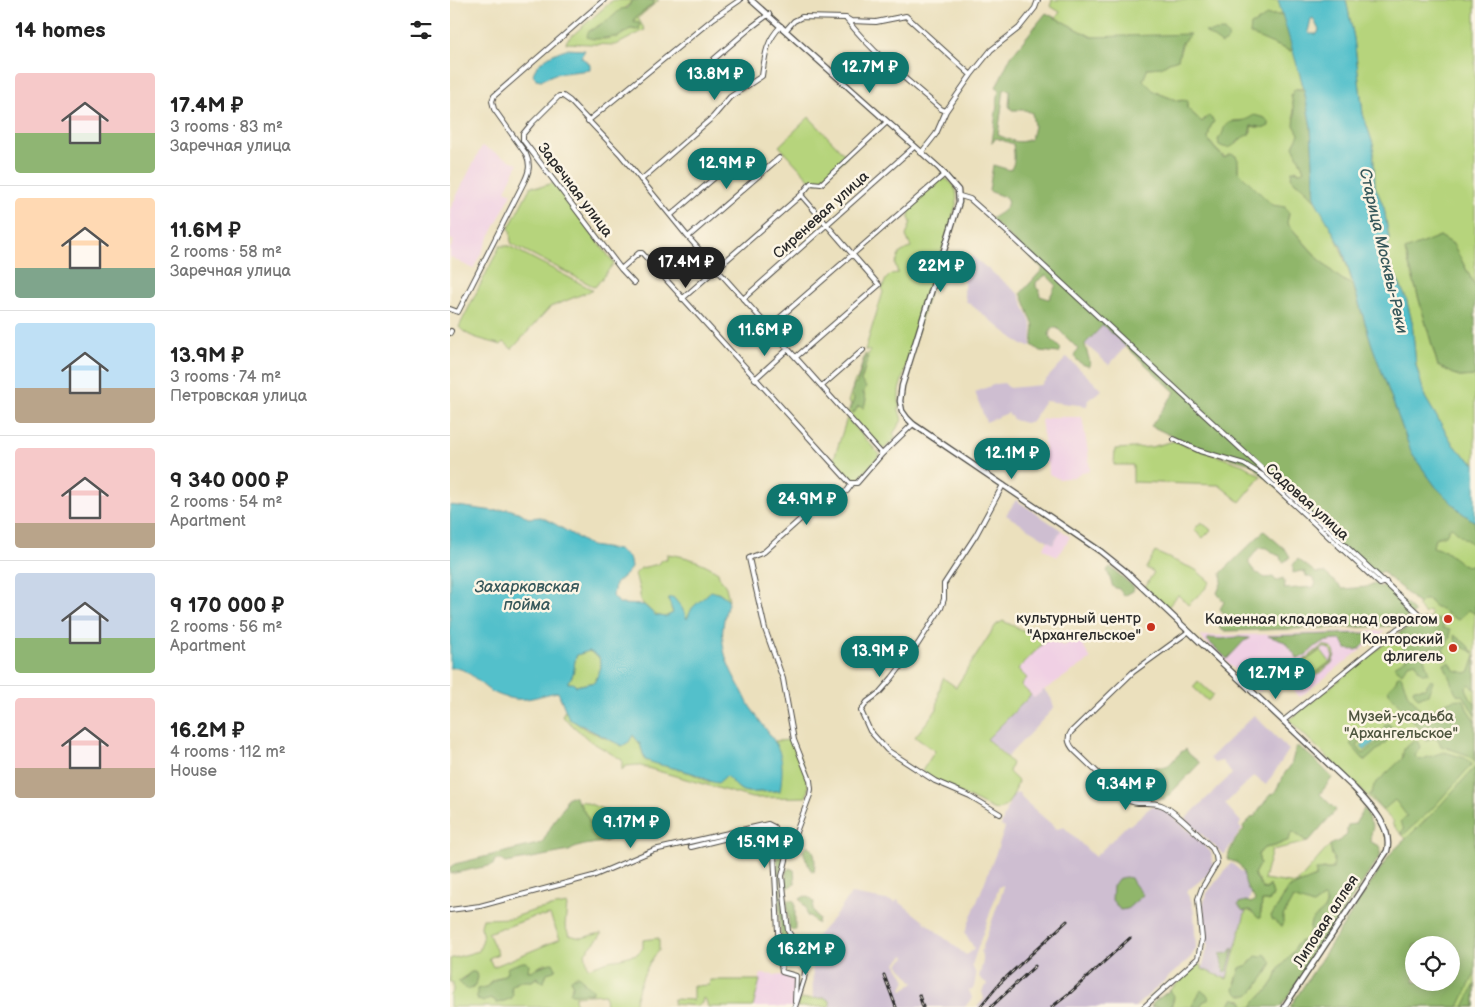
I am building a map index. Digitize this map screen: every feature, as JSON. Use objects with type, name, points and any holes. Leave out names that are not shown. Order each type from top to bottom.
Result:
[{"type":"street","points":[[450,309],[458,312],[529,169],[526,154],[494,109],[492,101],[494,96],[604,0]]},
{"type":"street","points":[[740,0],[714,18],[588,121],[622,155],[688,237],[882,454]]},
{"type":"street","points":[[751,0],[769,14],[920,153],[939,168],[957,187],[960,196],[901,392],[902,411],[907,418],[1112,560],[1284,721],[1398,629],[1420,615],[1006,231],[970,199],[960,196]]},
{"type":"street","points":[[920,153],[936,134],[946,111],[971,75],[992,50],[1019,28],[1036,8],[1038,0]]},
{"type":"street","points":[[714,59],[769,14]]},
{"type":"street","points":[[786,30],[794,21],[802,17],[846,18],[851,21],[876,22],[902,16],[909,17],[971,75]]},
{"type":"street","points":[[846,18],[877,53],[941,109],[946,111]]},
{"type":"street","points":[[641,180],[714,117],[730,97],[762,76],[764,56],[770,39],[781,26]]},
{"type":"street","name":"Заречная улица","points":[[588,121],[570,101],[563,96],[559,96],[532,123],[522,137],[621,269]]},
{"type":"street","points":[[682,299],[801,195],[811,184],[821,184],[887,122]]},
{"type":"street","name":"Сиреневая улица","points":[[743,299],[914,147]]},
{"type":"street","points":[[671,215],[741,155]]},
{"type":"street","points":[[688,237],[779,158]]},
{"type":"street","points":[[769,327],[945,174]]},
{"type":"street","points":[[796,357],[879,285],[801,195]]},
{"type":"street","points":[[634,283],[621,269],[639,253],[642,253],[754,379],[852,484]]},
{"type":"street","points":[[754,379],[788,349]]},
{"type":"street","points":[[822,386],[863,350]]},
{"type":"street","points":[[795,1006],[804,979],[806,965],[803,955],[788,932],[782,880],[787,856],[810,795],[811,785],[794,740],[784,679],[765,629],[749,558],[768,549],[824,498],[847,491],[852,484],[857,483],[882,454],[914,424]]},
{"type":"street","name":"Садовая улица","points":[[1174,439],[1200,450],[1244,464],[1262,475],[1380,584],[1386,582]]},
{"type":"street","points":[[1000,814],[970,796],[935,781],[887,750],[870,732],[861,711],[867,702],[879,693],[892,678],[918,644],[941,608],[944,599],[944,584],[976,535],[1004,485]]},
{"type":"street","points":[[1144,1007],[1198,958],[1202,939],[1198,899],[1202,888],[1216,866],[1216,856],[1212,848],[1165,806],[1153,803],[1131,803],[1124,798],[1075,751],[1068,738],[1071,732],[1100,702],[1133,672],[1188,632]]},
{"type":"street","name":"Липовая аллея","points":[[1284,721],[1354,788],[1373,809],[1382,822],[1388,848],[1284,1007]]},
{"type":"street","points":[[450,910],[480,906],[593,876],[654,850],[768,824],[774,827],[787,856]]},
{"type":"street","points":[[691,847],[768,828],[772,830],[779,951],[782,972],[796,976],[795,1006]]},
{"type":"street","points":[[774,844],[780,844]]},
{"type":"shaded area","points":[[482,146],[518,164],[505,190],[512,193],[473,269],[450,257],[450,249],[454,241],[450,239],[450,209]]},
{"type":"shaded area","points":[[972,256],[1019,294],[1032,326],[1031,346],[1022,345],[966,301],[964,280],[966,266]]},
{"type":"shaded area","points":[[1103,325],[1126,346],[1109,365],[1085,344]]},
{"type":"shaded area","points":[[1067,357],[1102,390],[1088,400],[1087,406],[1045,401],[1032,421],[1025,423],[1014,420],[1008,413],[986,422],[975,392],[1004,383],[1009,388],[1041,385]]},
{"type":"shaded area","points":[[1053,417],[1082,417],[1090,471],[1082,472],[1074,477],[1059,479],[1049,474],[1048,463],[1040,460],[1040,455],[1045,449],[1041,420]]},
{"type":"shaded area","points":[[1016,500],[1061,530],[1053,544],[1006,515]]},
{"type":"shaded area","points":[[1061,530],[1070,537],[1057,557],[1043,548],[1048,541],[1053,544]]},
{"type":"shaded area","points":[[1385,631],[1300,697],[1278,674],[1259,692],[1199,636]]},
{"type":"shaded area","points":[[1077,637],[1091,659],[1034,698],[1020,685],[1018,669],[1047,639],[1064,646]]},
{"type":"shaded area","points":[[1044,690],[1051,698],[1054,708],[1007,757],[987,739],[1031,695],[1034,698]]},
{"type":"shaded area","points":[[1254,715],[1289,750],[1266,785],[1254,776],[1225,804],[1241,822],[1239,826],[1242,829],[1224,855],[1185,819],[1232,774],[1222,761],[1214,763],[1210,758]]},
{"type":"shaded area","points":[[1018,792],[1025,801],[1057,829],[1064,827],[1095,857],[1127,825],[1130,825],[1152,806],[1166,810],[1211,852],[1213,865],[1207,875],[1186,892],[1191,900],[1194,913],[1196,948],[1191,957],[1135,1007],[977,1007],[984,999],[982,991],[987,984],[979,977],[983,961],[981,952],[1003,890],[1003,885],[999,887],[972,965],[976,975],[974,987],[972,990],[969,990],[972,998],[965,1007],[813,1007],[812,939],[836,915],[851,894],[895,903],[897,900],[966,955],[970,953],[974,948],[965,933],[1005,828],[1001,826],[1012,796]],"holes":[[[905,955],[906,957],[898,964],[914,983],[901,991],[906,980],[896,963]]]},
{"type":"shaded area","points":[[1231,863],[1254,882],[1227,980],[1202,969],[1208,946],[1203,905],[1207,893]]},
{"type":"shaded area","points":[[761,974],[794,976],[793,1007],[753,1007]]},
{"type":"green space","points":[[613,0],[633,0],[618,13],[588,32],[596,37],[604,39],[618,37],[630,29],[636,30],[639,23],[633,21],[634,19],[653,4],[654,0],[659,0],[638,18],[645,30],[616,45],[566,43],[567,40]]},
{"type":"green space","points":[[633,0],[654,0],[653,4],[634,19],[634,21],[640,24],[639,30],[630,29],[618,37],[595,39],[587,37],[588,32],[611,18],[621,9],[627,8]]},
{"type":"green space","points":[[1278,0],[1283,15],[1266,15],[1252,29],[1252,34],[1290,51],[1293,50],[1304,89],[1295,89],[1292,95],[1299,134],[1299,138],[1294,143],[1304,170],[1301,172],[1295,170],[1295,182],[1306,190],[1324,214],[1338,243],[1353,285],[1336,275],[1309,248],[1287,223],[1289,213],[1272,205],[1238,171],[1238,164],[1225,157],[1215,148],[1208,139],[1210,128],[1214,121],[1205,118],[1202,122],[1187,108],[1187,104],[1182,100],[1178,101],[1155,92],[1143,80],[1148,68],[1161,67],[1178,59],[1182,42],[1187,38],[1092,37],[1056,18],[1060,12],[1050,6],[1052,1]],"holes":[[[1246,120],[1260,128],[1251,126],[1251,132],[1243,136],[1237,144],[1218,139],[1233,121]]]},
{"type":"green space","points":[[1346,0],[1475,0],[1475,286],[1453,244],[1440,236],[1405,251],[1438,366],[1460,377],[1475,376],[1475,464],[1454,446],[1425,397],[1416,365],[1412,322],[1406,298],[1387,257],[1389,238],[1384,208],[1375,186],[1373,144],[1363,114],[1354,38]]},
{"type":"green space","points":[[1046,13],[1092,37],[1190,34],[1182,43],[1178,59],[1161,67],[1148,68],[1143,80],[1155,92],[1178,101],[1187,100],[1187,108],[1202,122],[1209,116],[1214,121],[1210,128],[1208,139],[1215,149],[1224,158],[1231,154],[1236,156],[1238,171],[1272,205],[1285,207],[1289,213],[1287,223],[1327,267],[1353,285],[1372,345],[1412,454],[1436,487],[1461,512],[1475,522],[1475,546],[1452,527],[1446,535],[1435,538],[1433,547],[1445,551],[1462,564],[1468,566],[1475,563],[1475,614],[1469,610],[1458,620],[1433,605],[1429,600],[1423,600],[1419,604],[1382,571],[1374,577],[1251,464],[1200,449],[1151,426],[1175,392],[1103,325],[1085,344],[1090,366],[1082,364],[1076,359],[1074,355],[1078,349],[1057,328],[1052,328],[1049,334],[1050,338],[1061,349],[1059,353],[1040,351],[1032,345],[1034,326],[1021,293],[1043,269],[991,219],[1003,211],[1008,202],[1007,198],[989,191],[993,165],[1010,170],[1014,162],[1013,144],[996,138],[992,143],[999,89],[996,87],[1011,56]],"holes":[[[1004,89],[1010,90],[1009,106],[1012,110],[1025,110],[1032,113],[1034,126],[1031,139],[1018,142],[998,135]],[[1046,275],[1056,285],[1049,299],[1040,296],[1039,290],[1036,287],[1036,282]]]},
{"type":"green space","points":[[1266,15],[1283,15],[1293,50],[1290,51],[1250,34],[1251,25]]},
{"type":"green space","points":[[1224,31],[1229,37],[1222,44],[1205,32]]},
{"type":"green space","points":[[1295,89],[1304,89],[1311,127],[1315,200],[1291,177],[1292,171],[1301,172],[1304,170],[1293,146],[1299,134],[1294,125],[1295,115],[1291,95]]},
{"type":"green space","points":[[1254,115],[1265,118],[1269,122],[1269,126],[1265,128],[1251,126],[1249,135],[1229,148],[1219,145],[1218,139],[1226,125],[1231,122],[1245,120]]},
{"type":"green space","points":[[809,117],[847,157],[817,183],[813,180],[811,181],[779,146]]},
{"type":"green space","points":[[942,178],[950,181],[955,188],[956,205],[899,390],[899,410],[902,420],[893,434],[896,437],[884,449],[880,449],[848,413],[851,403],[848,402],[865,354],[868,355],[870,351],[865,350],[886,279],[891,274],[898,273],[895,264],[900,253],[911,247],[906,236],[911,222],[909,213],[915,202]],"holes":[[[865,356],[864,372],[861,381],[866,401],[858,406],[856,410],[850,410],[854,399],[854,387]]]},
{"type":"green space","points":[[553,183],[614,263],[595,287],[512,244],[509,228],[531,186],[540,187]]},
{"type":"green space","points":[[1440,236],[1453,244],[1475,286],[1475,376],[1460,377],[1438,366],[1405,250]]},
{"type":"green space","points":[[500,246],[509,246],[593,290],[550,307],[512,349],[504,342],[501,345],[473,337],[459,327]]},
{"type":"green space","points":[[865,356],[868,357],[861,381],[866,387],[863,393],[866,399],[864,408],[858,406],[853,413],[850,410],[854,399],[852,395],[853,386],[857,383]]},
{"type":"green space","points":[[847,418],[879,454],[856,482],[851,482],[833,462]]},
{"type":"green space","points":[[1174,441],[1243,465],[1261,476],[1240,502],[1219,485],[1133,482],[1133,465],[1114,465],[1115,449],[1151,447]]},
{"type":"green space","name":"Музей-усадьба \"Архангельское\"","points":[[1461,512],[1475,522],[1475,1007],[1290,1007],[1391,853],[1406,839],[1392,824],[1394,822],[1289,720],[1398,633],[1419,620],[1430,618],[1431,613],[1428,611],[1425,614],[1417,606],[1419,604],[1382,571]]},
{"type":"green space","points":[[1201,522],[1211,530],[1203,538],[1194,530]]},
{"type":"green space","points":[[1264,531],[1286,550],[1290,557],[1284,562],[1280,556],[1268,549],[1259,548],[1249,560],[1249,564],[1256,573],[1264,577],[1273,577],[1276,581],[1283,578],[1284,589],[1314,587],[1316,583],[1314,579],[1306,576],[1305,572],[1293,573],[1293,565],[1298,559],[1316,573],[1325,573],[1343,589],[1367,587],[1374,583],[1380,587],[1385,585],[1415,612],[1395,626],[1224,631],[1220,629],[1219,625],[1225,615],[1220,609],[1224,602],[1217,593],[1222,581],[1221,573]]},
{"type":"green space","points":[[1155,552],[1196,570],[1210,582],[1188,605],[1178,595],[1168,607],[1165,607],[1145,587],[1154,572],[1146,568]]},
{"type":"green space","points":[[667,554],[694,560],[718,572],[726,587],[729,600],[721,594],[686,619],[671,608],[673,613],[665,617],[655,615],[640,601],[640,592],[635,574],[641,568],[667,560]]},
{"type":"green space","points":[[1110,567],[1134,587],[1133,591],[1124,596],[1119,589],[1113,587],[1107,570]]},
{"type":"green space","points":[[1440,620],[1443,628],[1450,630],[1450,638],[1443,650],[1448,659],[1441,659],[1436,648],[1432,647],[1422,653],[1429,673],[1423,674],[1418,669],[1416,662],[1408,664],[1402,673],[1394,666],[1406,659],[1406,653],[1397,635],[1420,621]]},
{"type":"green space","points":[[1003,621],[1047,639],[1018,669],[1027,678],[1021,685],[1031,695],[987,739],[1012,763],[1009,772],[1018,781],[1008,804],[995,810],[938,782],[922,771],[935,751],[915,737],[937,709],[943,678],[956,687],[996,625]]},
{"type":"green space","points":[[1369,633],[1373,636],[1361,648],[1356,650],[1346,649],[1341,640],[1332,640],[1320,644],[1298,659],[1285,642],[1268,636]]},
{"type":"green space","points":[[1454,635],[1466,644],[1474,653],[1456,642]]},
{"type":"green space","points":[[1237,637],[1249,639],[1244,641],[1227,659],[1207,640],[1209,638]]},
{"type":"green space","points":[[1322,646],[1327,646],[1334,650],[1335,655],[1332,663],[1307,683],[1298,681],[1293,674],[1295,667]],"holes":[[[1322,648],[1332,652],[1331,662],[1306,681],[1299,680],[1295,674],[1297,668],[1306,680],[1330,662],[1321,650],[1304,662]]]},
{"type":"green space","points":[[589,651],[599,657],[601,667],[595,682],[575,686],[568,683],[577,655]]},
{"type":"green space","points":[[1475,656],[1475,690],[1470,684],[1466,688],[1470,698],[1475,703],[1475,716],[1464,696],[1457,695],[1455,692],[1444,664],[1450,662],[1454,670],[1466,673],[1470,671]]},
{"type":"green space","points":[[1401,675],[1408,695],[1415,702],[1421,713],[1431,719],[1430,710],[1456,699],[1464,700],[1467,709],[1475,721],[1475,761],[1468,755],[1441,746],[1438,739],[1425,740],[1422,731],[1389,693],[1388,689],[1396,681],[1397,677]]},
{"type":"green space","points":[[1431,679],[1433,682],[1428,694],[1418,698],[1413,691],[1414,689],[1425,688]]},
{"type":"green space","points":[[1198,681],[1213,695],[1208,701],[1193,687]]},
{"type":"green space","points":[[565,710],[576,723],[622,746],[633,735],[640,744],[645,760],[691,773],[709,782],[726,776],[739,789],[749,792],[780,791],[775,741],[792,740],[807,776],[808,790],[806,797],[752,798],[637,765],[626,766],[622,770],[622,760],[590,741],[562,716]]},
{"type":"green space","points":[[1385,724],[1389,724],[1392,728],[1399,730],[1399,735],[1393,738],[1384,727]]},
{"type":"green space","points":[[1361,734],[1363,739],[1357,746],[1363,754],[1384,737],[1387,741],[1365,761],[1350,744]]},
{"type":"green space","points":[[1417,740],[1420,747],[1415,756],[1419,760],[1444,752],[1465,758],[1472,764],[1431,810],[1403,835],[1401,832],[1404,829],[1400,822],[1407,816],[1395,800],[1383,810],[1369,795],[1372,793],[1374,785],[1402,759],[1404,749]]},
{"type":"green space","points":[[1296,747],[1299,747],[1332,778],[1320,794],[1336,810],[1308,842],[1293,832],[1289,840],[1264,848],[1258,854],[1260,863],[1254,874],[1263,889],[1267,889],[1270,885],[1273,895],[1269,901],[1262,901],[1260,918],[1258,918],[1250,910],[1243,911],[1238,905],[1246,901],[1251,903],[1255,900],[1246,885],[1242,868],[1235,862],[1228,860],[1229,855],[1233,843],[1244,829],[1243,826],[1255,816],[1269,796],[1275,792],[1291,765]]},
{"type":"green space","points":[[1186,749],[1200,763],[1165,799],[1145,798],[1135,794],[1155,767],[1167,767]]},
{"type":"green space","points":[[1475,767],[1475,973],[1459,1007],[1290,1007],[1391,853],[1433,813]]},
{"type":"green space","points":[[570,796],[575,797],[597,832],[604,834],[609,832],[616,825],[618,819],[634,816],[636,822],[620,835],[604,842],[578,847],[569,851],[505,863],[501,860],[495,860],[493,865],[450,874],[450,867],[455,864],[542,843],[558,814],[565,806],[566,799]]},
{"type":"green space","points":[[582,801],[617,816],[618,819],[615,827],[604,833],[594,830],[579,802]]},
{"type":"green space","points":[[1364,809],[1373,826],[1371,842],[1380,846],[1380,856],[1281,1007],[1252,1007],[1257,999],[1268,990],[1275,980],[1278,970],[1294,951],[1296,945],[1308,939],[1311,921],[1324,910],[1327,903],[1324,897],[1313,905],[1293,898],[1283,916],[1283,926],[1280,926],[1271,916],[1287,889],[1316,877],[1316,870],[1333,869],[1334,858],[1330,845],[1347,835],[1348,825],[1355,824]]},
{"type":"green space","points":[[1293,832],[1308,842],[1272,850],[1264,879],[1296,884],[1330,845],[1334,858],[1333,869],[1317,871],[1316,877],[1299,883],[1283,895],[1271,916],[1283,916],[1293,897],[1313,905],[1324,897],[1326,905],[1311,928],[1308,939],[1296,945],[1294,951],[1278,970],[1275,980],[1268,990],[1257,999],[1252,1007],[1244,1007],[1241,999],[1232,1001],[1229,1007],[1200,1007],[1202,1002],[1209,999],[1208,995],[1201,993],[1193,1004],[1194,1007],[1171,1007],[1174,999],[1170,990],[1199,964],[1202,966],[1202,969],[1227,979],[1245,913],[1247,910],[1253,913],[1261,913],[1262,901],[1269,901],[1273,895],[1270,886],[1265,889],[1260,887],[1259,880],[1254,874],[1260,863],[1258,855],[1264,848],[1289,840]],"holes":[[[1263,956],[1271,967],[1261,979],[1257,988],[1235,983],[1240,968],[1248,965],[1252,960]]]},
{"type":"green space","points":[[808,845],[814,854],[814,872],[810,869],[803,851]]},
{"type":"green space","points":[[780,852],[785,858],[780,873],[784,925],[790,939],[797,947],[796,955],[789,956],[781,946],[777,853]]},
{"type":"green space","points":[[789,868],[794,870],[795,883],[786,888],[786,872]]},
{"type":"green space","points":[[1131,878],[1143,895],[1127,909],[1120,910],[1112,900],[1113,886],[1118,879]]},
{"type":"green space","points":[[805,896],[814,902],[813,910],[819,920],[817,924],[810,916],[807,916],[806,908],[800,899]]},
{"type":"green space","points":[[787,900],[795,902],[795,930],[792,931],[789,927]]},
{"type":"green space","points":[[567,904],[565,926],[569,935],[581,938],[601,933],[585,953],[588,968],[637,954],[643,948],[643,940],[659,938],[659,951],[646,969],[634,1007],[606,1007],[605,994],[575,996],[576,1007],[450,1007],[453,983],[450,982],[450,959],[479,951],[483,939],[481,926],[483,919],[512,918],[535,910]],"holes":[[[550,915],[560,939],[493,967],[489,958],[498,954],[488,933],[536,916]],[[523,962],[528,971],[546,963],[546,974],[532,981],[522,980],[511,987],[513,995],[500,1003],[477,989],[487,987],[491,981],[506,974]],[[471,972],[478,975],[473,988],[465,988],[461,980]],[[583,980],[587,986],[593,989],[590,994],[571,989],[573,984]]]},
{"type":"green space","points":[[1234,947],[1227,972],[1224,973],[1220,954],[1229,953]]},
{"type":"green space","points":[[1265,954],[1272,962],[1268,970],[1249,995],[1240,995],[1234,990],[1240,968],[1248,965],[1256,956],[1261,957]]},
{"type":"green space","points":[[523,962],[529,964],[528,971],[553,963],[556,969],[547,973],[544,982],[538,980],[537,977],[532,981],[519,981],[511,987],[512,998],[496,1004],[496,1001],[490,998],[483,1002],[477,999],[477,989],[487,987],[491,982],[506,974],[508,967]]},
{"type":"green space","points":[[471,972],[475,972],[478,978],[473,988],[467,990],[458,981],[464,979]]},
{"type":"green space","points":[[578,975],[587,986],[593,989],[593,993],[570,993],[573,987],[571,979]]},
{"type":"green space","points":[[710,980],[760,980],[753,1007],[708,1007],[706,1000],[703,998],[702,1003],[698,1006],[673,1004],[674,999],[693,1000],[693,986],[709,985]]},
{"type":"green space","points":[[1475,984],[1475,1007],[1464,1007]]},
{"type":"green space","points":[[1170,990],[1174,996],[1171,1007],[1151,1007],[1154,1002]]},
{"type":"green space","points":[[1201,990],[1209,999],[1203,1002],[1200,1007],[1194,1007],[1193,1004]]},
{"type":"green space","points":[[825,998],[830,1001],[830,1007],[797,1007],[799,1000],[802,999]]},
{"type":"green space","points":[[1234,998],[1243,1002],[1244,1007],[1229,1007]]},
{"type":"water","name":"Старица Москвы-Реки","points":[[1278,0],[1346,0],[1354,38],[1363,114],[1373,144],[1375,186],[1384,208],[1389,238],[1387,257],[1406,298],[1412,322],[1416,365],[1425,397],[1454,446],[1475,464],[1475,522],[1461,512],[1436,487],[1412,454],[1372,345],[1342,248],[1315,200],[1311,127],[1304,89]],"holes":[[[1313,18],[1319,30],[1317,34],[1310,34],[1308,32],[1311,19]]]},
{"type":"water","points":[[566,49],[585,50],[581,57],[590,64],[590,70],[555,74],[541,80],[536,79],[533,75],[541,62],[556,52]]},
{"type":"water","name":"Захарковская пойма","points":[[450,505],[494,511],[508,509],[521,513],[528,518],[541,517],[591,546],[618,550],[626,555],[630,561],[631,568],[615,584],[613,596],[620,604],[644,605],[655,615],[665,617],[673,613],[668,598],[673,597],[682,608],[687,619],[692,608],[711,591],[721,594],[729,600],[723,625],[726,657],[735,679],[750,706],[777,747],[782,765],[780,791],[745,791],[739,789],[726,776],[718,783],[692,773],[645,760],[640,744],[633,735],[629,742],[622,746],[569,719],[558,692],[526,699],[508,698],[489,690],[465,671],[450,668]],"holes":[[[589,651],[599,657],[601,667],[595,682],[576,686],[573,683],[568,683],[577,655]]]},
{"type":"water","points":[[1376,733],[1380,737],[1365,750],[1361,746]]},
{"type":"railway","points":[[999,984],[1067,921]]},
{"type":"railway","points":[[1052,1007],[1130,938]]},
{"type":"railway","points":[[991,1007],[1035,966]]},
{"type":"railway","points":[[884,975],[896,1007]]},
{"type":"railway","points":[[980,1007],[1004,978]]},
{"type":"railway","points":[[919,995],[923,1007]]},
{"type":"place","name":"Каменная кладовая над оврагом","points":[[1448,619]]},
{"type":"place","name":"культурный центр \"Архангельское\"","points":[[1151,627]]},
{"type":"place","name":"Конторский флигель","points":[[1453,648]]}]
